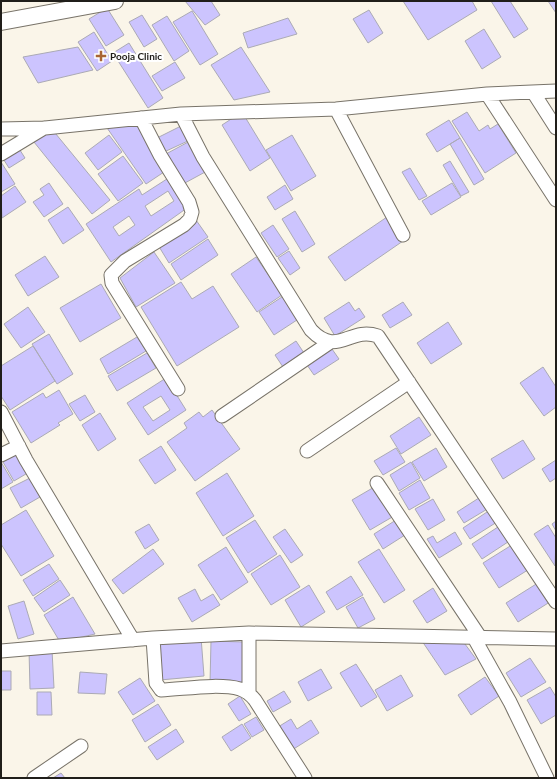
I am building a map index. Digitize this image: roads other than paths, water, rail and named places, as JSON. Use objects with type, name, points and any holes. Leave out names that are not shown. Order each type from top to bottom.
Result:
[{"type":"street","points":[[1,22],[114,1]]},
{"type":"street","points":[[1,129],[45,128],[181,114],[336,109],[487,94],[556,91]]},
{"type":"street","points":[[533,92],[556,128]]},
{"type":"street","points":[[487,94],[556,200]]},
{"type":"street","points":[[336,109],[403,235]]},
{"type":"street","points":[[181,114],[211,170],[311,330],[318,337],[329,342]]},
{"type":"street","points":[[141,118],[160,155],[189,202],[192,212],[190,219],[184,225],[125,261],[111,275],[112,283],[178,389]]},
{"type":"street","points":[[1,154],[45,128]]},
{"type":"street","points":[[222,416],[329,342],[340,341],[357,335],[372,334],[378,336],[556,602]]},
{"type":"street","points":[[307,451],[409,382]]},
{"type":"street","points":[[1,412],[19,446],[133,640]]},
{"type":"street","points":[[1,456],[19,446]]},
{"type":"street","points":[[377,483],[477,636],[548,778]]},
{"type":"street","points":[[1,651],[153,638],[249,633],[477,636],[556,639]]},
{"type":"street","points":[[249,633],[249,693]]},
{"type":"street","points":[[153,638],[156,683],[161,690],[227,687],[241,689],[249,693],[305,778]]},
{"type":"street","points":[[34,778],[81,746]]},
{"type":"place","name":"Pooja Clinic","points":[[101,56]]}]
